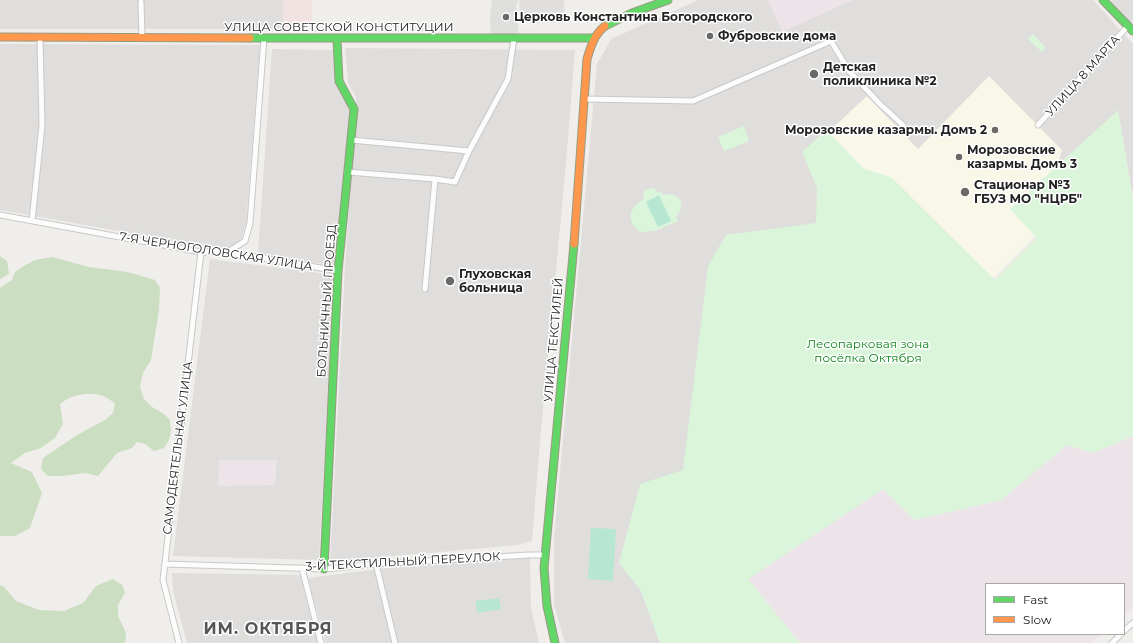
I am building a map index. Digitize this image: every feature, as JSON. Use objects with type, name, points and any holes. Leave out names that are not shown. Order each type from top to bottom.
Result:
[{"type":"street","points":[[594,38],[601,29],[615,21],[668,0]]},
{"type":"street","points":[[1103,0],[1131,28]]},
{"type":"street","points":[[141,2],[142,38]]},
{"type":"street","name":"УЛИЦА 8 МАРТА","points":[[1038,126],[1131,28]]},
{"type":"street","name":"УЛИЦА СОВЕТСКОЙ КОНСТИТУЦИИ","points":[[0,37],[337,39],[594,38]]},
{"type":"street","points":[[32,221],[42,125],[40,38]]},
{"type":"street","points":[[228,252],[245,241],[250,223],[264,38]]},
{"type":"street","points":[[348,172],[455,182],[469,151],[508,79],[514,38]]},
{"type":"street","name":"УЛИЦА ТЕКСТИЛЕЙ","points":[[555,643],[551,630],[544,584],[545,555],[572,265],[587,59],[594,38]]},
{"type":"street","name":"БОЛЬНИЧНЫЙ ПРОЕЗД","points":[[324,569],[338,271],[354,109],[339,81],[337,39]]},
{"type":"street","points":[[584,99],[693,101],[831,41],[849,71],[880,104],[903,125]]},
{"type":"street","points":[[351,140],[469,151]]},
{"type":"street","points":[[425,289],[435,179]]},
{"type":"street","name":"7-Я ЧЕРНОГОЛОВСКАЯ УЛИЦА","points":[[0,215],[202,252],[228,252],[338,271]]},
{"type":"street","name":"САМОДЕЯТЕЛЬНАЯ УЛИЦА","points":[[179,643],[163,580],[202,252]]},
{"type":"street","name":"3-Й ТЕКСТИЛЬНЫЙ ПЕРЕУЛОК","points":[[165,564],[324,569],[376,564],[545,555]]},
{"type":"street","points":[[376,564],[395,643]]},
{"type":"street","points":[[302,568],[321,643]]},
{"type":"street","points":[[1125,630],[1133,623]]},
{"type":"street","points":[[1112,643],[1120,635]]},
{"type":"shaded area","points":[[0,0],[283,0],[283,29],[0,29]]},
{"type":"shaded area","points":[[283,0],[312,0],[312,29],[283,29]]},
{"type":"shaded area","points":[[492,0],[518,0],[516,5],[519,34],[491,35],[490,17]]},
{"type":"shaded area","points":[[519,0],[564,0],[565,23],[534,23],[520,14]]},
{"type":"shaded area","points":[[698,0],[1093,0],[1133,44],[1133,198],[1118,111],[1010,209],[864,169],[826,131],[817,188],[817,223],[683,470],[641,591],[660,643],[565,643],[554,605],[554,538],[597,64],[611,39]]},
{"type":"shaded area","points":[[768,0],[853,0],[782,32]]},
{"type":"shaded area","points":[[1133,0],[1133,21],[1130,24],[1111,1]]},
{"type":"shaded area","points":[[826,15],[836,43],[806,55],[799,37],[818,30],[815,20]]},
{"type":"shaded area","points":[[0,44],[260,45],[246,224],[241,239],[226,250],[0,210]]},
{"type":"shaded area","points":[[345,48],[575,50],[532,541],[518,545],[330,562],[345,267],[356,97],[348,83]]},
{"type":"shaded area","points":[[272,49],[335,50],[336,83],[350,111],[334,266],[258,253]]},
{"type":"shaded area","name":"Стационар №3 ГБУЗ МО \"НЦРБ\"","points":[[989,76],[1062,150],[1033,238],[993,278],[808,151],[867,96],[918,149]]},
{"type":"shaded area","points":[[134,172],[161,177],[161,182],[133,177]]},
{"type":"shaded area","points":[[218,193],[223,193],[216,236],[211,235]]},
{"type":"shaded area","points":[[89,215],[119,220],[118,225],[88,220]]},
{"type":"shaded area","points":[[139,224],[183,231],[182,236],[138,229]]},
{"type":"shaded area","points":[[210,259],[334,275],[319,560],[173,556]]},
{"type":"shaded area","points":[[1133,436],[1133,607],[1125,614],[1125,583],[985,583],[985,635],[1101,635],[1091,643],[800,643],[748,579],[883,489],[915,520],[1001,500],[1067,445],[1093,453]]},
{"type":"shaded area","points":[[219,460],[277,460],[275,485],[218,486]]},
{"type":"shaded area","points":[[530,558],[531,608],[539,643],[326,643],[308,578],[387,568]]},
{"type":"shaded area","points":[[172,573],[300,575],[318,643],[187,643],[173,591]]},
{"type":"green space","points":[[1033,34],[1046,48],[1042,52],[1028,39]]},
{"type":"green space","name":"Лесопарковая зона посёлка Октября","points":[[1118,110],[1133,198],[1133,436],[1093,453],[1067,445],[1001,500],[915,520],[883,489],[748,579],[800,643],[660,643],[641,591],[619,563],[640,484],[683,470],[708,266],[726,235],[816,223],[817,188],[802,152],[826,130],[864,169],[891,177],[995,280],[1037,238],[1010,209]]},
{"type":"green space","points":[[744,126],[749,141],[724,151],[718,137]]},
{"type":"green space","points":[[651,188],[655,189],[657,193],[661,191],[663,195],[669,194],[677,197],[680,200],[681,208],[676,217],[678,221],[655,231],[641,232],[637,230],[631,220],[631,212],[644,198],[643,195],[645,190]]},
{"type":"green space","points":[[659,195],[671,221],[658,227],[646,202]]},
{"type":"green space","points":[[0,256],[7,261],[9,274],[0,279]]},
{"type":"green space","points":[[52,257],[89,267],[128,272],[155,280],[160,288],[159,310],[151,360],[143,373],[140,387],[144,399],[170,420],[171,431],[169,440],[164,448],[154,451],[145,444],[137,442],[132,448],[117,453],[98,476],[86,473],[48,476],[41,469],[43,458],[77,435],[105,420],[113,413],[115,403],[104,397],[92,394],[75,396],[64,401],[60,404],[63,424],[55,438],[41,448],[25,453],[11,463],[32,472],[42,493],[30,528],[15,536],[0,536],[0,288],[12,280],[15,272],[22,267],[35,260]]},
{"type":"green space","points":[[591,528],[616,529],[613,581],[588,579]]},
{"type":"green space","points":[[113,579],[122,585],[125,593],[118,605],[118,616],[126,633],[125,643],[0,643],[0,585],[4,587],[16,601],[39,610],[64,611],[83,603],[96,586]]},
{"type":"green space","points":[[499,598],[501,609],[477,613],[476,601]]},
{"type":"traffic: fast","points":[[605,26],[632,13],[668,0]]},
{"type":"traffic: fast","points":[[1103,0],[1133,31]]},
{"type":"traffic: fast","points":[[250,38],[594,38]]},
{"type":"traffic: fast","points":[[324,569],[338,271],[354,109],[339,81],[337,39]]},
{"type":"traffic: fast","points":[[555,643],[547,606],[544,568],[574,244]]},
{"type":"traffic: slow","points":[[574,244],[587,59],[596,37],[605,26]]},
{"type":"traffic: slow","points":[[0,37],[250,38]]},
{"type":"place","name":"Церковь Константина Богородского","points":[[506,17]]},
{"type":"place","name":"Фубровские дома","points":[[710,36]]},
{"type":"place","name":"Детская поликлиника №2","points":[[814,74]]},
{"type":"place","name":"Морозовские казармы. Домъ 2","points":[[995,130]]},
{"type":"place","name":"Морозовские казармы. Домъ 3","points":[[959,157]]},
{"type":"place","name":"Стационар №3 ГБУЗ МО \"НЦРБ\"","points":[[965,192]]},
{"type":"place","name":"Глуховская больница","points":[[450,281]]},
{"type":"district","name":"ИМ. ОКТЯБРЯ","points":[[268,629]]}]
